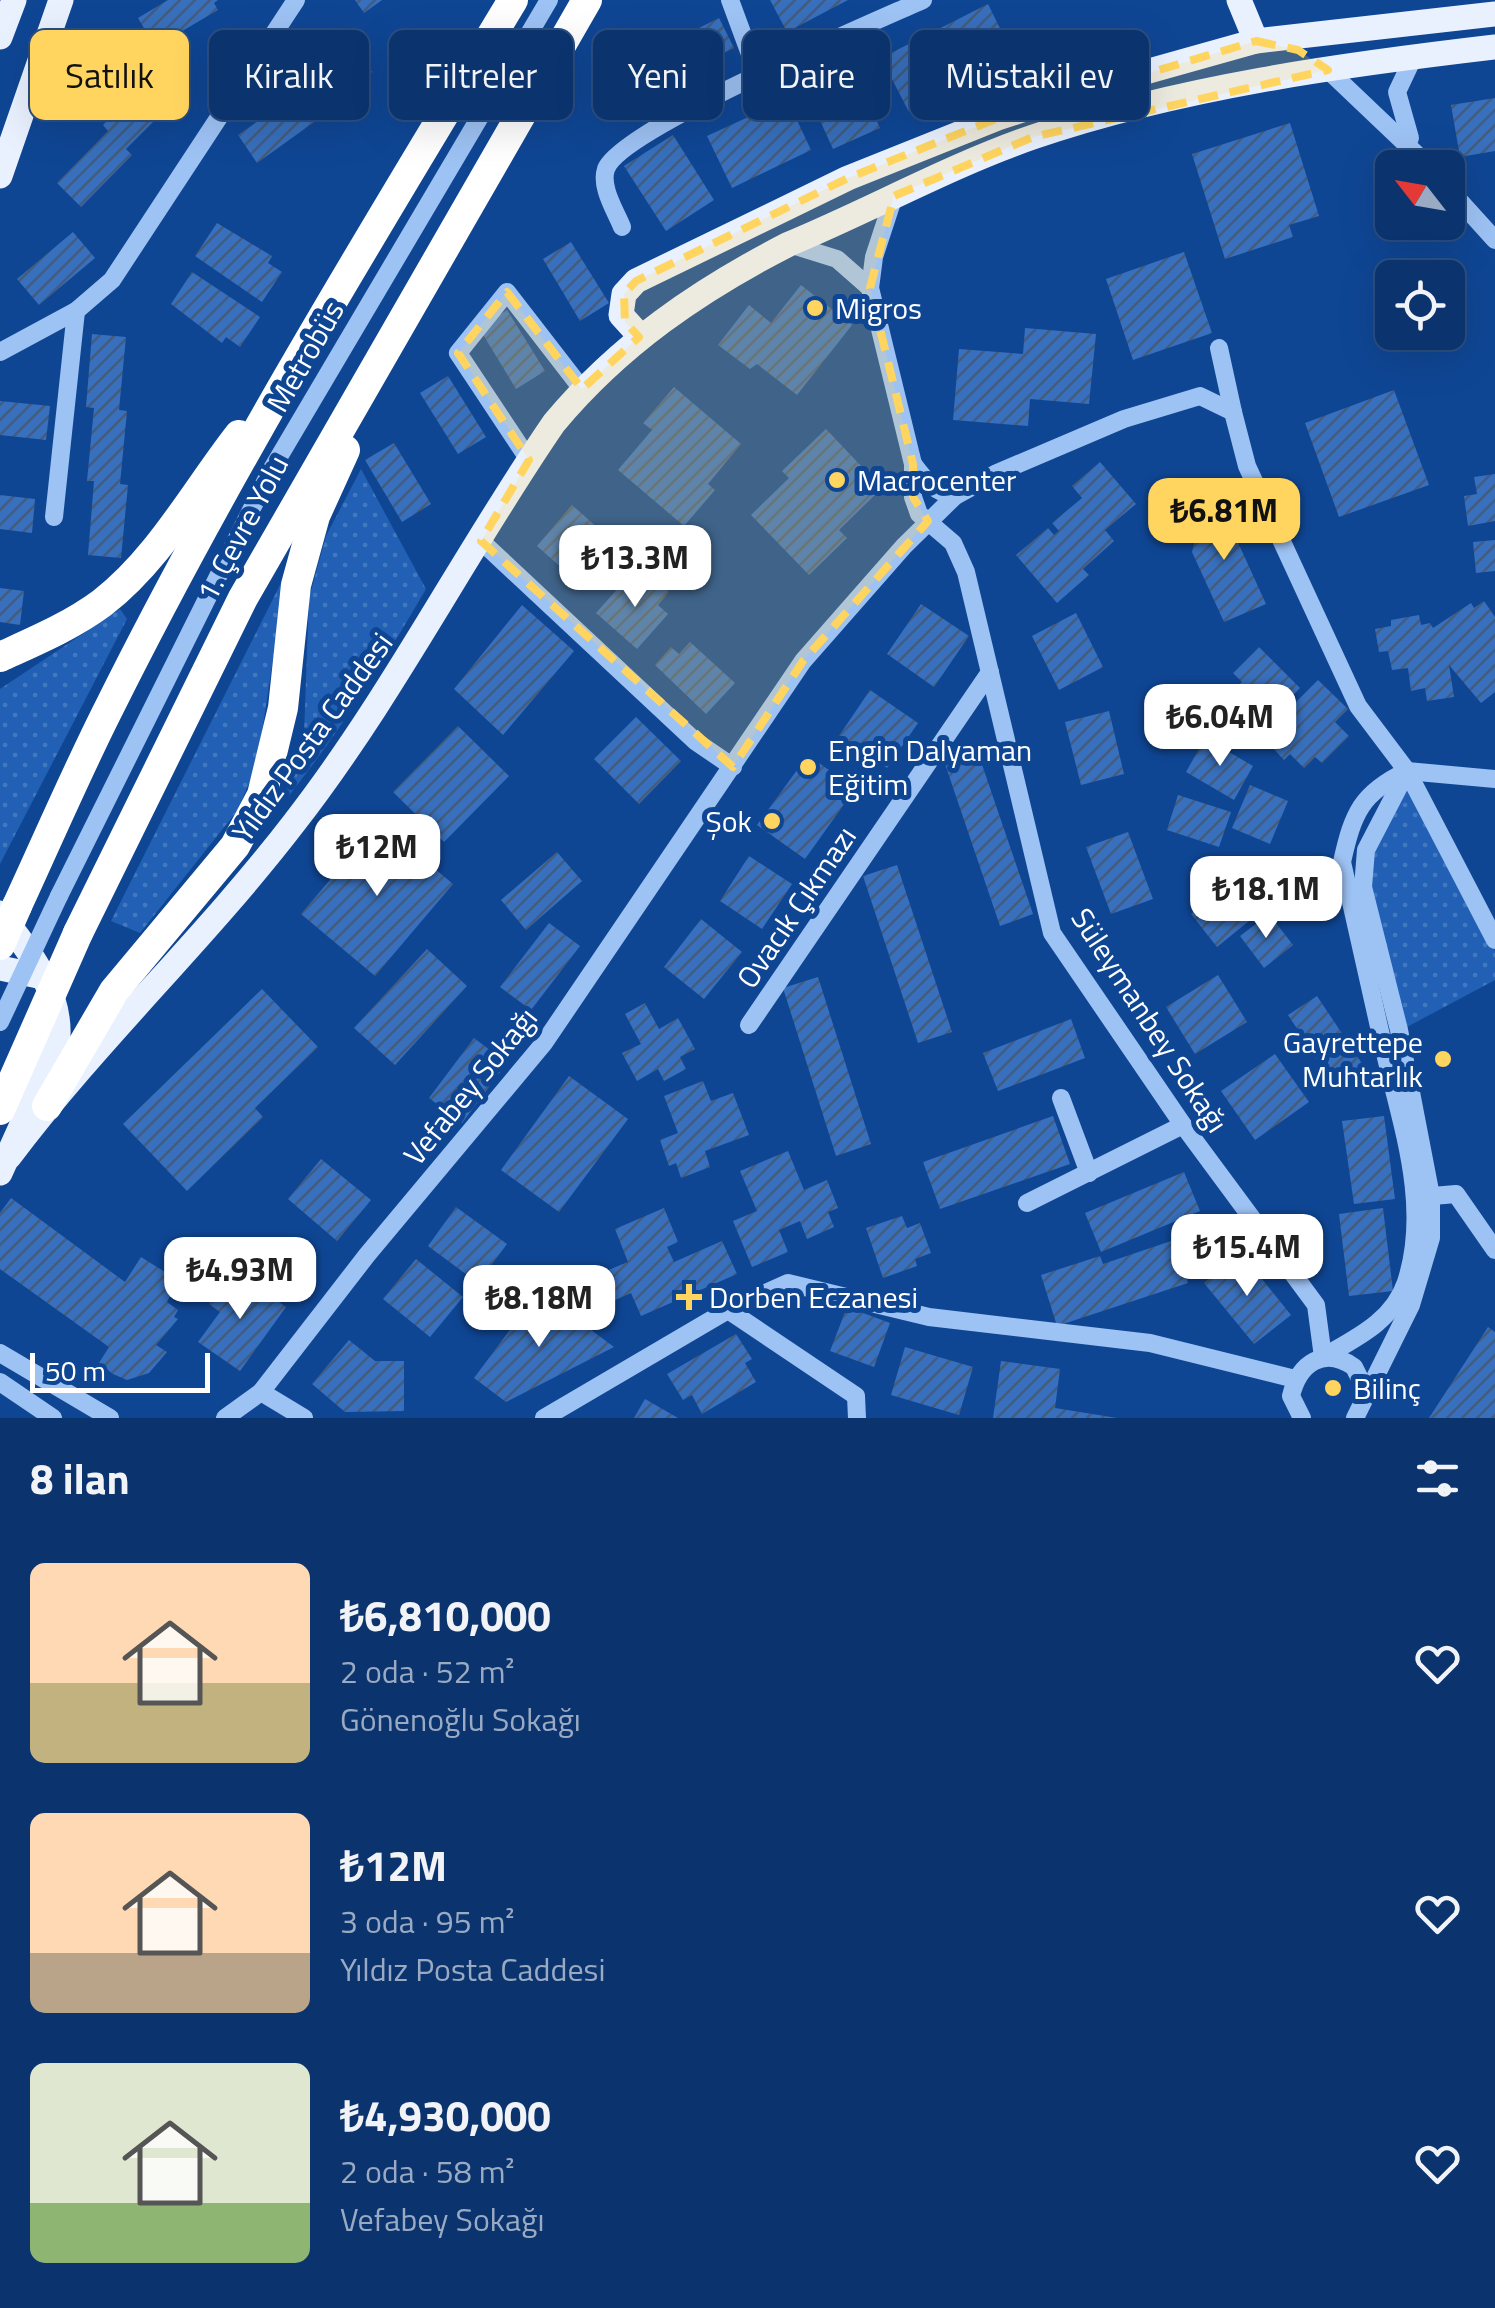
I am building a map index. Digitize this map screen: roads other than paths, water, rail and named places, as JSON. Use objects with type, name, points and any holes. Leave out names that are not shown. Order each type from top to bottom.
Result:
[{"type":"highway","name":"1. Çevre Yolu","points":[[0,944],[9,909],[109,707],[299,357],[513,0]]},
{"type":"highway","name":"1. Çevre Yolu","points":[[0,1110],[78,933],[243,598],[587,0]]},
{"type":"highway","points":[[46,1091],[114,991],[235,846],[262,795],[284,708],[296,585],[315,516],[434,262]]},
{"type":"highway","points":[[0,658],[69,625],[122,586],[299,357]]},
{"type":"main road","points":[[0,38],[14,0]]},
{"type":"main road","points":[[0,176],[61,0]]},
{"type":"main road","points":[[1239,0],[1256,41]]},
{"type":"main road","points":[[640,336],[620,314],[624,294],[636,281],[848,178],[998,118],[1256,41],[1495,14]]},
{"type":"main road","points":[[1256,41],[1298,50],[1328,70]]},
{"type":"main road","points":[[1178,98],[1234,72],[1256,41]]},
{"type":"main road","name":"Yıldız Posta Caddesi","points":[[3,1156],[46,1091],[294,823],[416,648],[529,460],[582,389],[640,336],[718,284],[789,244],[1033,137],[1178,98],[1414,56],[1495,47]]},
{"type":"main road","points":[[9,909],[43,976],[60,1028],[46,1091]]},
{"type":"main road","points":[[0,968],[43,976]]},
{"type":"street","points":[[0,352],[76,311],[112,280],[296,0]]},
{"type":"street","name":"Metrobüs","points":[[0,1022],[270,472],[549,0]]},
{"type":"street","points":[[730,0],[743,35]]},
{"type":"street","points":[[858,30],[923,0]]},
{"type":"street","points":[[1414,56],[1397,92],[1414,147]]},
{"type":"street","points":[[1328,70],[1416,150]]},
{"type":"street","points":[[622,226],[604,184],[607,167],[625,145],[743,84]]},
{"type":"street","name":"Süleymanbey Sokağı","points":[[894,196],[874,257],[870,288],[913,464],[912,497],[919,514],[953,544],[966,572],[1052,933],[1184,1125],[1316,1305],[1323,1357]]},
{"type":"street","points":[[1465,207],[1495,240]]},
{"type":"street","points":[[789,244],[837,259],[870,288]]},
{"type":"street","points":[[529,460],[458,354],[506,292],[582,389]]},
{"type":"street","points":[[54,517],[76,311]]},
{"type":"street","points":[[1219,348],[1248,466],[1358,706],[1407,771],[1495,940]]},
{"type":"street","points":[[928,521],[955,496],[1124,419],[1200,396],[1233,412]]},
{"type":"street","points":[[913,464],[928,483],[943,494],[955,496]]},
{"type":"street","name":"Vefabey Sokağı","points":[[225,1418],[261,1392],[368,1254],[544,1042],[803,662],[928,521]]},
{"type":"street","points":[[481,542],[695,741],[734,767]]},
{"type":"street","name":"Ovacık Çıkmazı","points":[[749,1025],[990,672]]},
{"type":"street","points":[[1407,771],[1495,779]]},
{"type":"street","points":[[1357,1415],[1424,1270],[1431,1238],[1399,1030],[1364,887],[1366,850],[1407,771]]},
{"type":"street","points":[[1061,1098],[1089,1173]]},
{"type":"street","points":[[1026,1203],[1184,1125]]},
{"type":"street","points":[[1424,1197],[1456,1194],[1495,1250]]},
{"type":"street","points":[[1292,1418],[1293,1387],[1302,1368],[1370,1330],[1390,1310],[1406,1283],[1424,1197]]},
{"type":"street","points":[[544,1418],[728,1310],[788,1283],[929,1317],[1150,1343],[1293,1387]]},
{"type":"street","points":[[728,1310],[856,1396],[856,1418]]},
{"type":"street","points":[[0,1354],[110,1418]]},
{"type":"street","points":[[1323,1357],[1344,1361],[1360,1376],[1364,1387],[1357,1415]]},
{"type":"street","points":[[0,1382],[53,1418]]},
{"type":"street","points":[[1293,1387],[1302,1418]]},
{"type":"street","points":[[261,1392],[277,1418]]},
{"type":"street","points":[[261,1392],[304,1418]]},
{"type":"place","name":"Migros","points":[[815,308]]},
{"type":"place","name":"Macrocenter","points":[[837,480]]},
{"type":"place","name":"Engin Dalyaman Eğitim","points":[[808,767]]},
{"type":"place","name":"Şok","points":[[772,821]]},
{"type":"place","name":"Gayrettepe Muhtarlık","points":[[1443,1059]]},
{"type":"place","name":"Dorben Eczanesi","points":[[689,1297]]},
{"type":"place","name":"Bilinç","points":[[1333,1388]]}]
